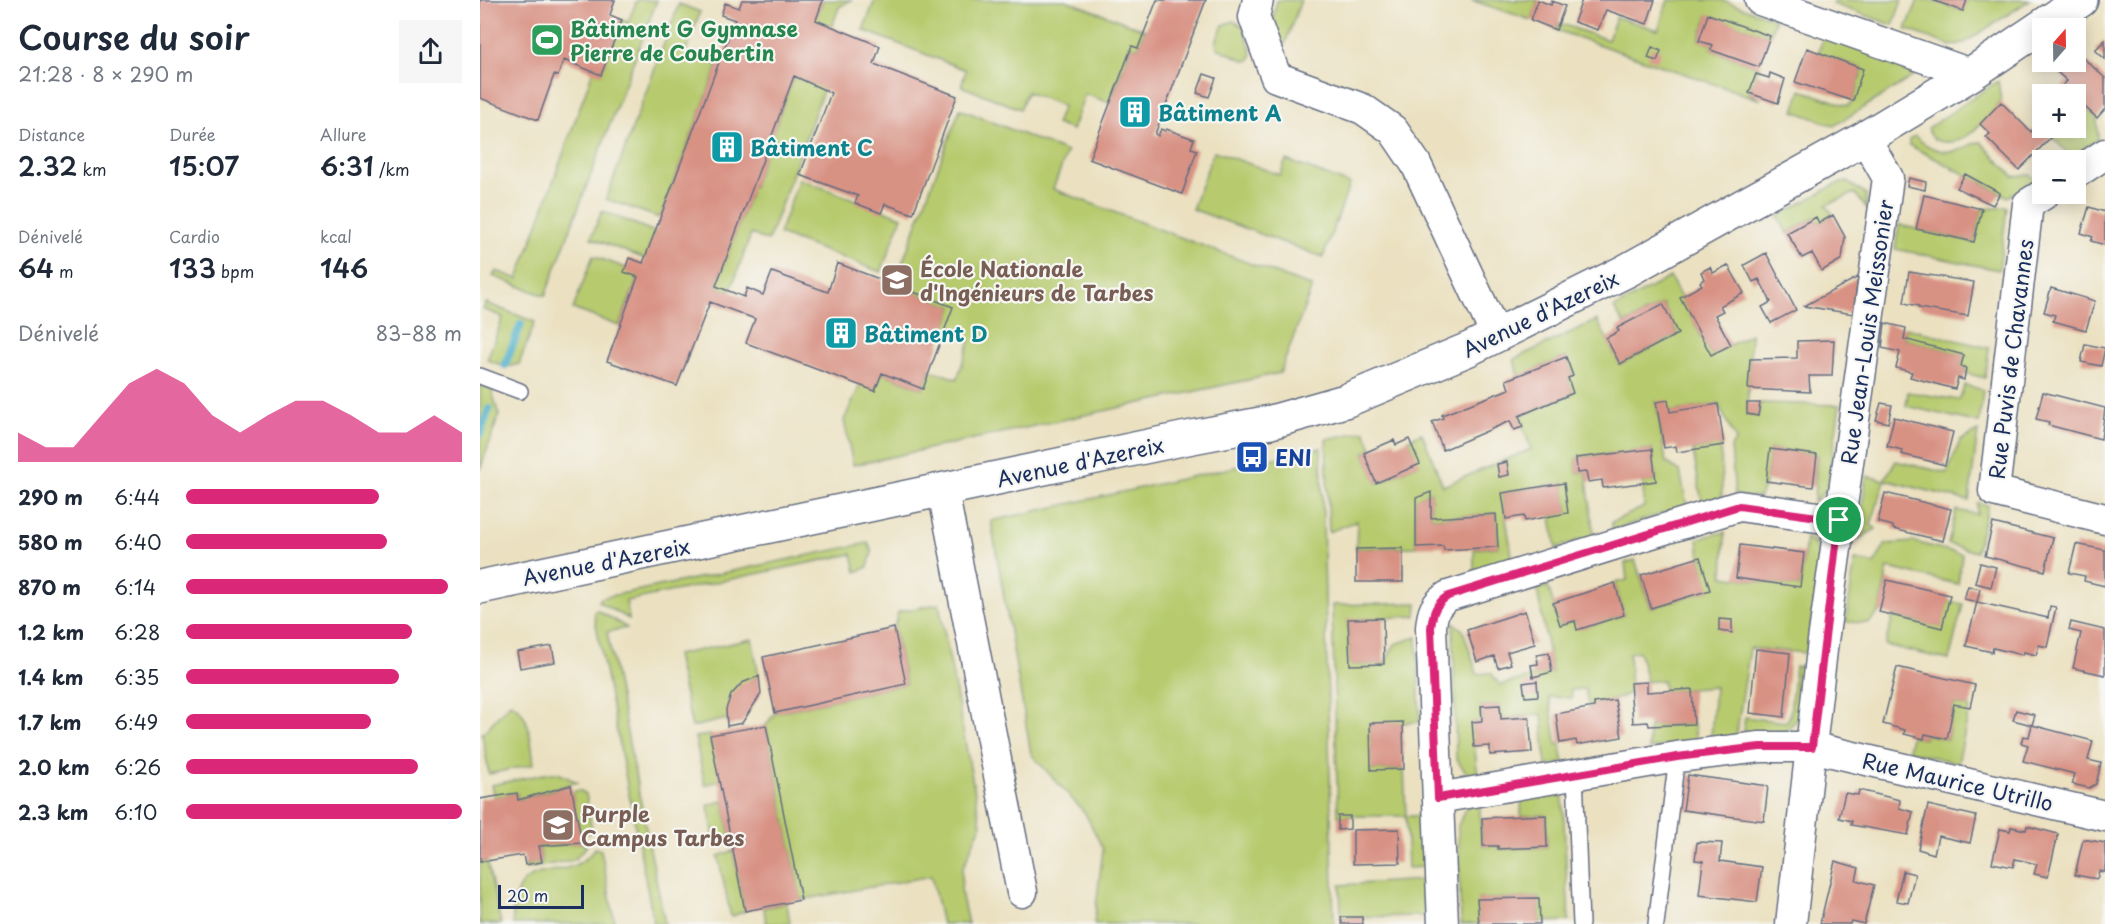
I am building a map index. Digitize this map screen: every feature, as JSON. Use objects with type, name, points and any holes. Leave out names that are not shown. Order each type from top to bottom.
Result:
[{"type":"main road","name":"Avenue d'Azereix","points":[[480,587],[1271,422],[1345,402],[1496,335],[1626,271],[1865,138],[1971,74],[2081,0]]},
{"type":"street","points":[[1258,0],[1254,17],[1276,77],[1363,110],[1393,130],[1416,164],[1496,335]]},
{"type":"street","points":[[1760,0],[1971,74]]},
{"type":"street","name":"Rue Jean-Louis Meissonier","points":[[1791,924],[1839,520],[1888,178],[1865,138]]},
{"type":"street","points":[[2086,166],[2105,154]]},
{"type":"street","name":"Rue Puvis de Chavannes","points":[[2032,202],[2028,204],[1994,491],[2105,519]]},
{"type":"street","points":[[943,491],[1022,892]]},
{"type":"street","points":[[1443,924],[1431,628],[1435,608],[1440,601],[1448,596],[1739,506],[1839,520]]},
{"type":"street","name":"Rue Maurice Utrillo","points":[[1438,798],[1677,757],[1760,747],[1812,747],[2105,816]]},
{"type":"lane","points":[[480,376],[520,391]]},
{"type":"lane","points":[[1656,924],[1677,757]]},
{"type":"lane","points":[[1575,774],[1581,924]]},
{"type":"green space","points":[[637,0],[657,0],[545,296],[493,276],[496,271],[518,279],[593,71],[601,74],[622,20],[628,22]]},
{"type":"green space","points":[[823,0],[851,0],[839,7],[832,27],[816,20]]},
{"type":"green space","points":[[875,0],[1066,0],[1145,30],[1138,48],[1131,46],[1110,103],[1085,94],[1072,130],[1056,124],[1063,106],[1027,92],[1020,109],[961,86],[966,70],[863,30]]},
{"type":"green space","points":[[1277,0],[1301,0],[1285,44],[1277,41],[1273,20]]},
{"type":"green space","points":[[1471,0],[1538,0],[1531,20]]},
{"type":"green space","points":[[1668,0],[1721,0],[1775,19],[1770,36],[1708,15],[1699,40],[1713,45],[1711,50],[1759,67],[1749,93],[1761,100],[1556,30],[1559,23],[1608,40],[1616,17],[1658,30]]},
{"type":"green space","points":[[1834,0],[1902,0],[1893,25],[1833,4]]},
{"type":"green space","points":[[1918,0],[1931,0],[1963,11],[1967,0],[2030,0],[1966,42],[1951,46],[1906,29]]},
{"type":"green space","points":[[679,4],[700,12],[685,54],[718,65],[660,218],[606,199]]},
{"type":"green space","points":[[1233,21],[1244,27],[1252,54],[1250,60],[1246,61],[1217,48],[1216,42],[1223,25]]},
{"type":"green space","points":[[1824,36],[1912,67],[1914,76],[1834,126],[1794,111],[1801,90],[1847,106],[1853,101],[1863,69],[1818,53]]},
{"type":"green space","points":[[794,76],[824,88],[768,241],[751,234],[730,292],[716,286]]},
{"type":"green space","points":[[1998,81],[2001,102],[1974,130],[1958,140],[1949,142],[1939,141],[1931,136],[1928,128]]},
{"type":"green space","points":[[2086,108],[2097,118],[2098,139],[2082,150],[2064,150],[2053,138],[2086,138]]},
{"type":"green space","points":[[960,109],[1067,152],[1053,189],[1312,287],[1280,373],[853,465],[844,420],[860,385],[876,388],[882,373],[923,389],[930,370],[957,379],[970,341],[944,331],[953,307],[894,285]]},
{"type":"green space","points":[[1915,136],[1924,144],[1941,151],[1959,150],[1981,142],[2013,176],[2030,175],[2032,182],[2008,197],[1909,145],[1909,140]]},
{"type":"green space","points":[[1214,151],[1280,175],[1286,160],[1350,184],[1323,257],[1192,209]]},
{"type":"green space","points":[[799,179],[902,217],[881,272],[779,234]]},
{"type":"green space","points":[[1847,182],[1866,194],[1867,209],[1855,193],[1826,205],[1833,215],[1819,223],[1815,217],[1787,233],[1778,216],[1836,184]]},
{"type":"green space","points":[[2007,207],[1999,270],[1895,249],[1899,225],[1974,242],[1982,209]]},
{"type":"green space","points":[[602,211],[655,232],[645,259],[591,238]]},
{"type":"green space","points":[[593,256],[626,268],[638,277],[619,326],[573,309]]},
{"type":"green space","points":[[1670,277],[1711,355],[1751,334],[1747,414],[1758,416],[1760,403],[1840,405],[1827,489],[1814,501],[1817,455],[1770,449],[1766,481],[1760,497],[1735,496],[1731,447],[1736,440],[1718,404],[1670,412],[1656,402],[1666,462],[1680,471],[1687,506],[1612,530],[1612,522],[1644,507],[1643,482],[1656,481],[1652,449],[1576,458],[1577,473],[1586,472],[1594,536],[1556,548],[1551,516],[1568,513],[1564,483],[1502,493],[1513,562],[1474,573],[1474,549],[1498,547],[1496,514],[1431,518],[1431,492],[1416,499],[1416,547],[1356,549],[1357,521],[1329,532],[1326,439],[1365,431],[1372,449],[1364,453],[1377,483],[1419,464],[1409,439],[1422,433],[1443,486],[1531,449],[1519,416],[1573,393],[1568,378],[1573,375],[1566,357],[1518,376],[1514,359],[1597,320],[1620,364],[1678,334],[1663,304],[1624,324],[1614,308]]},
{"type":"green space","points":[[486,303],[535,322],[519,364],[507,367],[487,360],[503,317],[483,309]]},
{"type":"green space","points":[[1906,328],[1989,348],[1985,378],[1965,373],[1966,368],[1961,366],[1964,355],[1904,339]]},
{"type":"green space","points":[[480,384],[491,388],[499,415],[480,470]]},
{"type":"green space","points":[[1965,385],[1983,390],[1979,423],[1906,406],[1908,392],[1959,400]]},
{"type":"green space","points":[[1978,431],[1969,501],[1885,480],[1871,525],[1876,529],[1858,539],[1866,476],[1884,480],[1896,461],[1947,473],[1960,441]]},
{"type":"green space","points":[[1721,445],[1722,498],[1702,503],[1693,450]]},
{"type":"green space","points":[[1321,448],[1334,924],[1094,924],[1103,849],[1085,813],[1031,754],[991,521]]},
{"type":"green space","points":[[1977,503],[1988,505],[1976,552],[1948,544],[1956,510],[1977,514]]},
{"type":"green space","points":[[1725,532],[1723,576],[1800,587],[1806,538],[1816,546],[1820,558],[1807,653],[1750,648],[1736,737],[1711,738],[1715,687],[1664,691],[1663,680],[1647,682],[1639,651],[1629,653],[1631,692],[1615,700],[1594,703],[1594,707],[1589,708],[1585,689],[1571,690],[1572,698],[1549,697],[1557,745],[1560,743],[1564,763],[1546,766],[1542,714],[1501,719],[1500,705],[1481,706],[1482,721],[1472,722],[1478,778],[1462,768],[1456,758],[1453,623],[1463,630],[1477,674],[1491,673],[1500,685],[1552,672],[1537,589],[1548,586],[1560,625],[1575,621],[1578,629],[1624,615],[1615,583],[1627,580],[1625,563],[1635,560],[1651,608],[1709,590],[1700,557],[1698,538]]},
{"type":"green space","points":[[1914,542],[1962,554],[1958,584],[1888,568],[1879,612],[1869,623],[1846,622],[1855,560],[1874,564],[1886,544]]},
{"type":"green space","points":[[868,543],[872,552],[868,567],[856,572],[852,554],[626,601],[629,619],[599,602],[601,598]]},
{"type":"green space","points":[[1948,601],[1963,604],[1949,660],[1885,645],[1893,616],[1941,627]]},
{"type":"green space","points":[[1417,603],[1416,616],[1348,620],[1350,665],[1384,664],[1395,644],[1417,637],[1420,722],[1370,724],[1372,770],[1404,769],[1406,816],[1338,816],[1332,605]]},
{"type":"green space","points":[[939,604],[981,825],[962,870],[961,892],[968,924],[942,924],[931,876],[801,900],[766,725],[775,713],[906,684],[894,628],[898,612]]},
{"type":"green space","points":[[597,610],[627,628],[607,632],[665,924],[654,924],[596,624],[594,612]]},
{"type":"green space","points":[[752,639],[759,676],[739,687],[733,696],[727,719],[692,727],[676,655]]},
{"type":"green space","points":[[1795,666],[1806,668],[1800,717],[1783,733],[1743,736],[1745,717],[1786,722],[1790,716]]},
{"type":"green space","points":[[510,703],[517,707],[526,720],[534,764],[489,774],[482,734]]},
{"type":"green space","points":[[1954,704],[1970,707],[1958,763],[1908,751],[1911,736],[1924,739],[1925,734],[1947,739]]},
{"type":"green space","points":[[1694,724],[1696,741],[1649,749],[1649,726]]},
{"type":"green space","points":[[710,735],[720,781],[705,785],[695,737]]},
{"type":"green space","points":[[558,773],[577,782],[518,800],[517,793],[494,797],[491,785]]},
{"type":"green space","points":[[1562,785],[1569,921],[1540,922],[1539,898],[1478,899],[1479,924],[1461,924],[1458,826],[1465,809],[1479,800],[1483,846],[1498,846],[1499,849],[1547,847],[1546,815],[1521,816],[1522,792]]},
{"type":"green space","points":[[579,790],[586,794],[592,832],[580,836],[572,792]]},
{"type":"green space","points":[[723,801],[731,839],[715,842],[708,805]]},
{"type":"green space","points":[[1406,816],[1423,816],[1424,867],[1408,868]]},
{"type":"green space","points":[[582,843],[587,846],[574,860],[526,869],[525,865],[542,862],[539,846]]},
{"type":"green space","points":[[595,848],[601,850],[615,924],[513,924],[515,900],[521,885],[530,877],[570,867],[583,860]]},
{"type":"green space","points":[[733,851],[745,911],[731,917],[718,856]]},
{"type":"green space","points":[[487,861],[501,924],[480,924],[480,862]]},
{"type":"green space","points":[[1425,880],[1426,916],[1341,917],[1340,885]]},
{"type":"green space","points":[[787,903],[790,924],[766,924],[764,908]]},
{"type":"building","name":"Bâtiment G Gymnase Pierre de Coubertin","points":[[480,0],[615,0],[610,15],[622,20],[601,75],[564,60],[558,76],[554,75],[538,120],[480,98]]},
{"type":"building","points":[[742,0],[823,0],[816,20],[880,46],[874,64],[957,96],[913,214],[885,204],[881,213],[855,203],[858,196],[800,175],[831,93],[794,76],[716,286],[744,297],[747,288],[763,295],[772,272],[828,292],[837,263],[953,307],[923,389],[882,373],[875,391],[746,343],[755,319],[710,302],[677,386],[607,361],[638,277],[624,272],[629,258],[643,263],[735,20],[721,15],[725,3],[739,8]]},
{"type":"building","name":"Bâtiment A","points":[[1157,0],[1206,0],[1155,134],[1158,136],[1161,129],[1165,131],[1166,129],[1194,139],[1191,148],[1197,150],[1182,194],[1089,159],[1132,46],[1138,48]]},
{"type":"building","points":[[1538,0],[1551,5],[1552,1],[1565,6],[1556,30],[1531,20]]},
{"type":"building","points":[[1582,0],[1655,0],[1647,24],[1606,10],[1598,30],[1574,22]]},
{"type":"building","points":[[1932,0],[1967,0],[1963,11]]},
{"type":"building","points":[[1708,14],[1770,36],[1759,67],[1711,50],[1713,45],[1699,41]]},
{"type":"building","points":[[2105,40],[2105,59],[2095,50]]},
{"type":"building","points":[[1652,47],[1661,51],[1657,61],[1648,58]]},
{"type":"building","points":[[1807,48],[1863,69],[1853,101],[1795,82]]},
{"type":"building","points":[[2086,60],[2105,78],[2105,109],[2097,118],[2086,108],[2086,84],[2064,84],[2067,81],[2057,72],[2086,72]]},
{"type":"building","points":[[1770,73],[1785,79],[1778,103],[1749,93],[1756,74],[1769,78]]},
{"type":"building","points":[[1204,74],[1216,78],[1209,97],[1197,93]]},
{"type":"building","points":[[2001,102],[2032,131],[2032,138],[2050,138],[2038,150],[2032,150],[2032,157],[2019,170],[1986,137],[1990,134],[1980,124]]},
{"type":"building","points":[[1965,174],[2000,193],[1993,205],[1957,188]]},
{"type":"building","points":[[1909,178],[1926,182],[1925,190],[1907,186]]},
{"type":"building","points":[[1924,195],[1982,209],[1974,242],[1916,229]]},
{"type":"building","points":[[2089,207],[2105,212],[2105,245],[2091,241],[2093,237],[2081,233]]},
{"type":"building","points":[[1833,215],[1845,237],[1842,259],[1822,271],[1812,253],[1802,258],[1787,233],[1816,217],[1819,223]]},
{"type":"building","points":[[1766,253],[1796,310],[1771,323],[1762,307],[1771,302],[1759,279],[1753,282],[1744,265]]},
{"type":"building","points":[[1728,265],[1744,293],[1720,306],[1723,311],[1715,315],[1731,345],[1711,355],[1680,297],[1702,285],[1700,282],[1704,279],[1701,272],[1710,267],[1713,273]]},
{"type":"building","points":[[1909,272],[1974,282],[1968,316],[1918,308],[1919,306],[1904,303]]},
{"type":"building","points":[[1858,277],[1853,314],[1804,306]]},
{"type":"building","points":[[2051,288],[2095,301],[2086,330],[2053,321],[2055,315],[2044,312]]},
{"type":"building","points":[[1663,304],[1678,334],[1620,364],[1606,338],[1619,331],[1617,328]]},
{"type":"building","points":[[1885,323],[1906,328],[1904,339],[1964,355],[1961,366],[1966,368],[1964,380],[1958,378],[1955,389],[1910,377],[1912,372],[1896,368],[1900,352],[1882,348]]},
{"type":"building","points":[[1834,340],[1832,376],[1809,376],[1810,392],[1748,389],[1750,359],[1797,358],[1797,341]]},
{"type":"building","points":[[2085,344],[2105,348],[2101,366],[2081,362]]},
{"type":"building","points":[[1566,357],[1573,376],[1568,378],[1573,393],[1519,416],[1523,427],[1514,430],[1510,421],[1443,450],[1432,422],[1443,418],[1442,415],[1509,389],[1506,380]]},
{"type":"building","points":[[2043,392],[2105,408],[2101,439],[2048,425],[2049,422],[2036,419]]},
{"type":"building","points":[[1668,400],[1670,412],[1718,404],[1724,445],[1677,452],[1676,446],[1664,448],[1656,402]]},
{"type":"building","points":[[1747,403],[1760,403],[1758,416],[1747,414]]},
{"type":"building","points":[[1881,403],[1892,405],[1888,423],[1876,420]]},
{"type":"building","points":[[1894,417],[1953,432],[1945,465],[1901,454],[1902,450],[1887,446]]},
{"type":"building","points":[[1409,439],[1420,464],[1376,483],[1364,453],[1394,440],[1396,445]]},
{"type":"building","points":[[1652,449],[1656,481],[1603,488],[1602,480],[1588,482],[1586,472],[1577,473],[1576,458]]},
{"type":"building","points":[[1770,449],[1817,455],[1813,487],[1766,481]]},
{"type":"building","points":[[1507,462],[1509,475],[1499,477],[1497,464]]},
{"type":"building","points":[[1564,483],[1568,513],[1525,521],[1524,516],[1506,519],[1502,493]]},
{"type":"building","points":[[1431,492],[1431,518],[1496,514],[1498,547],[1444,550],[1443,546],[1416,547],[1416,498]]},
{"type":"building","points":[[1885,493],[1951,509],[1943,541],[1893,529],[1893,526],[1878,522]]},
{"type":"building","points":[[1993,523],[2053,538],[2045,571],[1985,556]]},
{"type":"building","points":[[2076,544],[2105,550],[2105,586],[2084,581],[2085,576],[2069,573]]},
{"type":"building","points":[[1740,545],[1804,553],[1800,587],[1736,578]]},
{"type":"building","points":[[1403,548],[1403,582],[1356,582],[1356,549]]},
{"type":"building","points":[[1700,557],[1710,590],[1651,608],[1641,575]]},
{"type":"building","points":[[1980,563],[1996,567],[1991,587],[1975,583]]},
{"type":"building","points":[[1887,580],[1950,595],[1942,628],[1879,612]]},
{"type":"building","points":[[1615,583],[1624,615],[1577,630],[1575,621],[1560,625],[1553,603]]},
{"type":"building","points":[[1968,586],[1980,589],[1977,602],[1964,599]]},
{"type":"building","points":[[1977,602],[2048,618],[2050,606],[2056,607],[2047,647],[2039,645],[2036,655],[2024,652],[2023,655],[1993,648],[1992,652],[1966,646]]},
{"type":"building","points":[[1525,611],[1535,644],[1507,652],[1511,664],[1498,668],[1494,656],[1477,662],[1467,630]]},
{"type":"building","points":[[1383,618],[1384,664],[1350,665],[1348,619]]},
{"type":"building","points":[[1719,619],[1732,620],[1732,633],[1719,631]]},
{"type":"building","points":[[2071,622],[2105,630],[2105,675],[2073,668],[2081,633],[2069,630]]},
{"type":"building","points":[[894,628],[906,684],[775,713],[763,657]]},
{"type":"building","points":[[552,646],[555,662],[520,668],[517,652]]},
{"type":"building","points":[[1756,649],[1790,653],[1784,717],[1750,713]]},
{"type":"building","points":[[1549,653],[1552,672],[1533,677],[1531,665],[1538,664],[1537,655]]},
{"type":"building","points":[[1897,667],[1975,685],[1970,707],[1954,704],[1947,739],[1925,734],[1924,739],[1904,734],[1905,730],[1883,724]]},
{"type":"building","points":[[759,676],[761,694],[742,723],[727,726],[726,709],[731,695],[742,683]]},
{"type":"building","points":[[1537,681],[1538,696],[1525,697],[1523,683]]},
{"type":"building","points":[[1647,682],[1647,692],[1692,689],[1694,724],[1649,726],[1648,722],[1633,723],[1630,683]]},
{"type":"building","points":[[1615,700],[1622,737],[1577,745],[1576,740],[1560,743],[1556,714],[1594,707],[1594,703]]},
{"type":"building","points":[[1500,705],[1501,719],[1529,717],[1532,752],[1490,755],[1490,746],[1474,747],[1472,722],[1482,721],[1481,706]]},
{"type":"building","points":[[2016,710],[2035,715],[2032,725],[2013,720]]},
{"type":"building","points":[[1403,722],[1404,769],[1371,770],[1370,723]]},
{"type":"building","points":[[766,725],[801,900],[745,911],[710,735]]},
{"type":"building","points":[[2032,725],[2093,741],[2088,760],[2101,763],[2096,784],[2089,788],[2072,784],[2075,774],[2023,761],[2028,745],[2021,743],[2023,736],[2029,737]]},
{"type":"building","points":[[1688,775],[1768,786],[1764,821],[1683,810]]},
{"type":"building","points":[[571,785],[582,843],[539,846],[542,862],[525,865],[523,855],[480,862],[480,799],[517,793],[518,800]]},
{"type":"building","points":[[1859,790],[1900,800],[1899,808],[1913,812],[1908,835],[1851,825],[1852,821],[1839,818],[1845,793],[1858,795]]},
{"type":"building","points":[[1928,805],[1976,816],[1970,843],[1938,836],[1934,854],[1918,849]]},
{"type":"building","points":[[1546,815],[1547,847],[1498,849],[1498,846],[1483,846],[1482,818]]},
{"type":"building","points":[[1338,816],[1350,816],[1350,829],[1338,830]]},
{"type":"building","points":[[2027,826],[2058,834],[2048,877],[2034,874],[2037,864],[2015,859],[2013,867],[1992,863],[2000,829],[2010,831],[2011,827],[2026,830]]},
{"type":"building","points":[[1399,829],[1400,863],[1353,864],[1353,830]]},
{"type":"building","points":[[2083,839],[2105,843],[2105,872],[2099,871],[2097,879],[2075,875]]},
{"type":"building","points":[[1697,842],[1722,843],[1720,861],[1762,867],[1757,902],[1699,895],[1703,861],[1695,860]]},
{"type":"building","points":[[1835,861],[1859,868],[1856,880],[1874,885],[1864,924],[1851,921],[1850,924],[1820,924]]},
{"type":"building","points":[[1903,871],[1915,874],[1908,903],[1896,901]]},
{"type":"building","points":[[1539,898],[1540,924],[1479,924],[1477,899]]},
{"type":"building","points":[[1341,917],[1362,917],[1363,924],[1342,924]]},
{"type":"waterway","points":[[505,365],[521,324]]},
{"type":"waterway","points":[[480,434],[489,409]]},
{"type":"place","name":"Bâtiment G Gymnase Pierre de Coubertin","points":[[547,40]]},
{"type":"place","name":"Bâtiment A","points":[[1135,112]]},
{"type":"place","name":"Bâtiment C","points":[[727,147]]},
{"type":"place","name":"École Nationale d'Ingénieurs de Tarbes","points":[[897,280]]},
{"type":"place","name":"Bâtiment D","points":[[841,333]]},
{"type":"place","name":"ENI","points":[[1252,457]]},
{"type":"place","name":"Purple Campus Tarbes","points":[[558,825]]},
{"type":"route","points":[[1739,506],[1839,520],[1812,747],[1760,747],[1677,757],[1438,798],[1431,628],[1432,617],[1440,601],[1448,596],[1739,506]]}]
